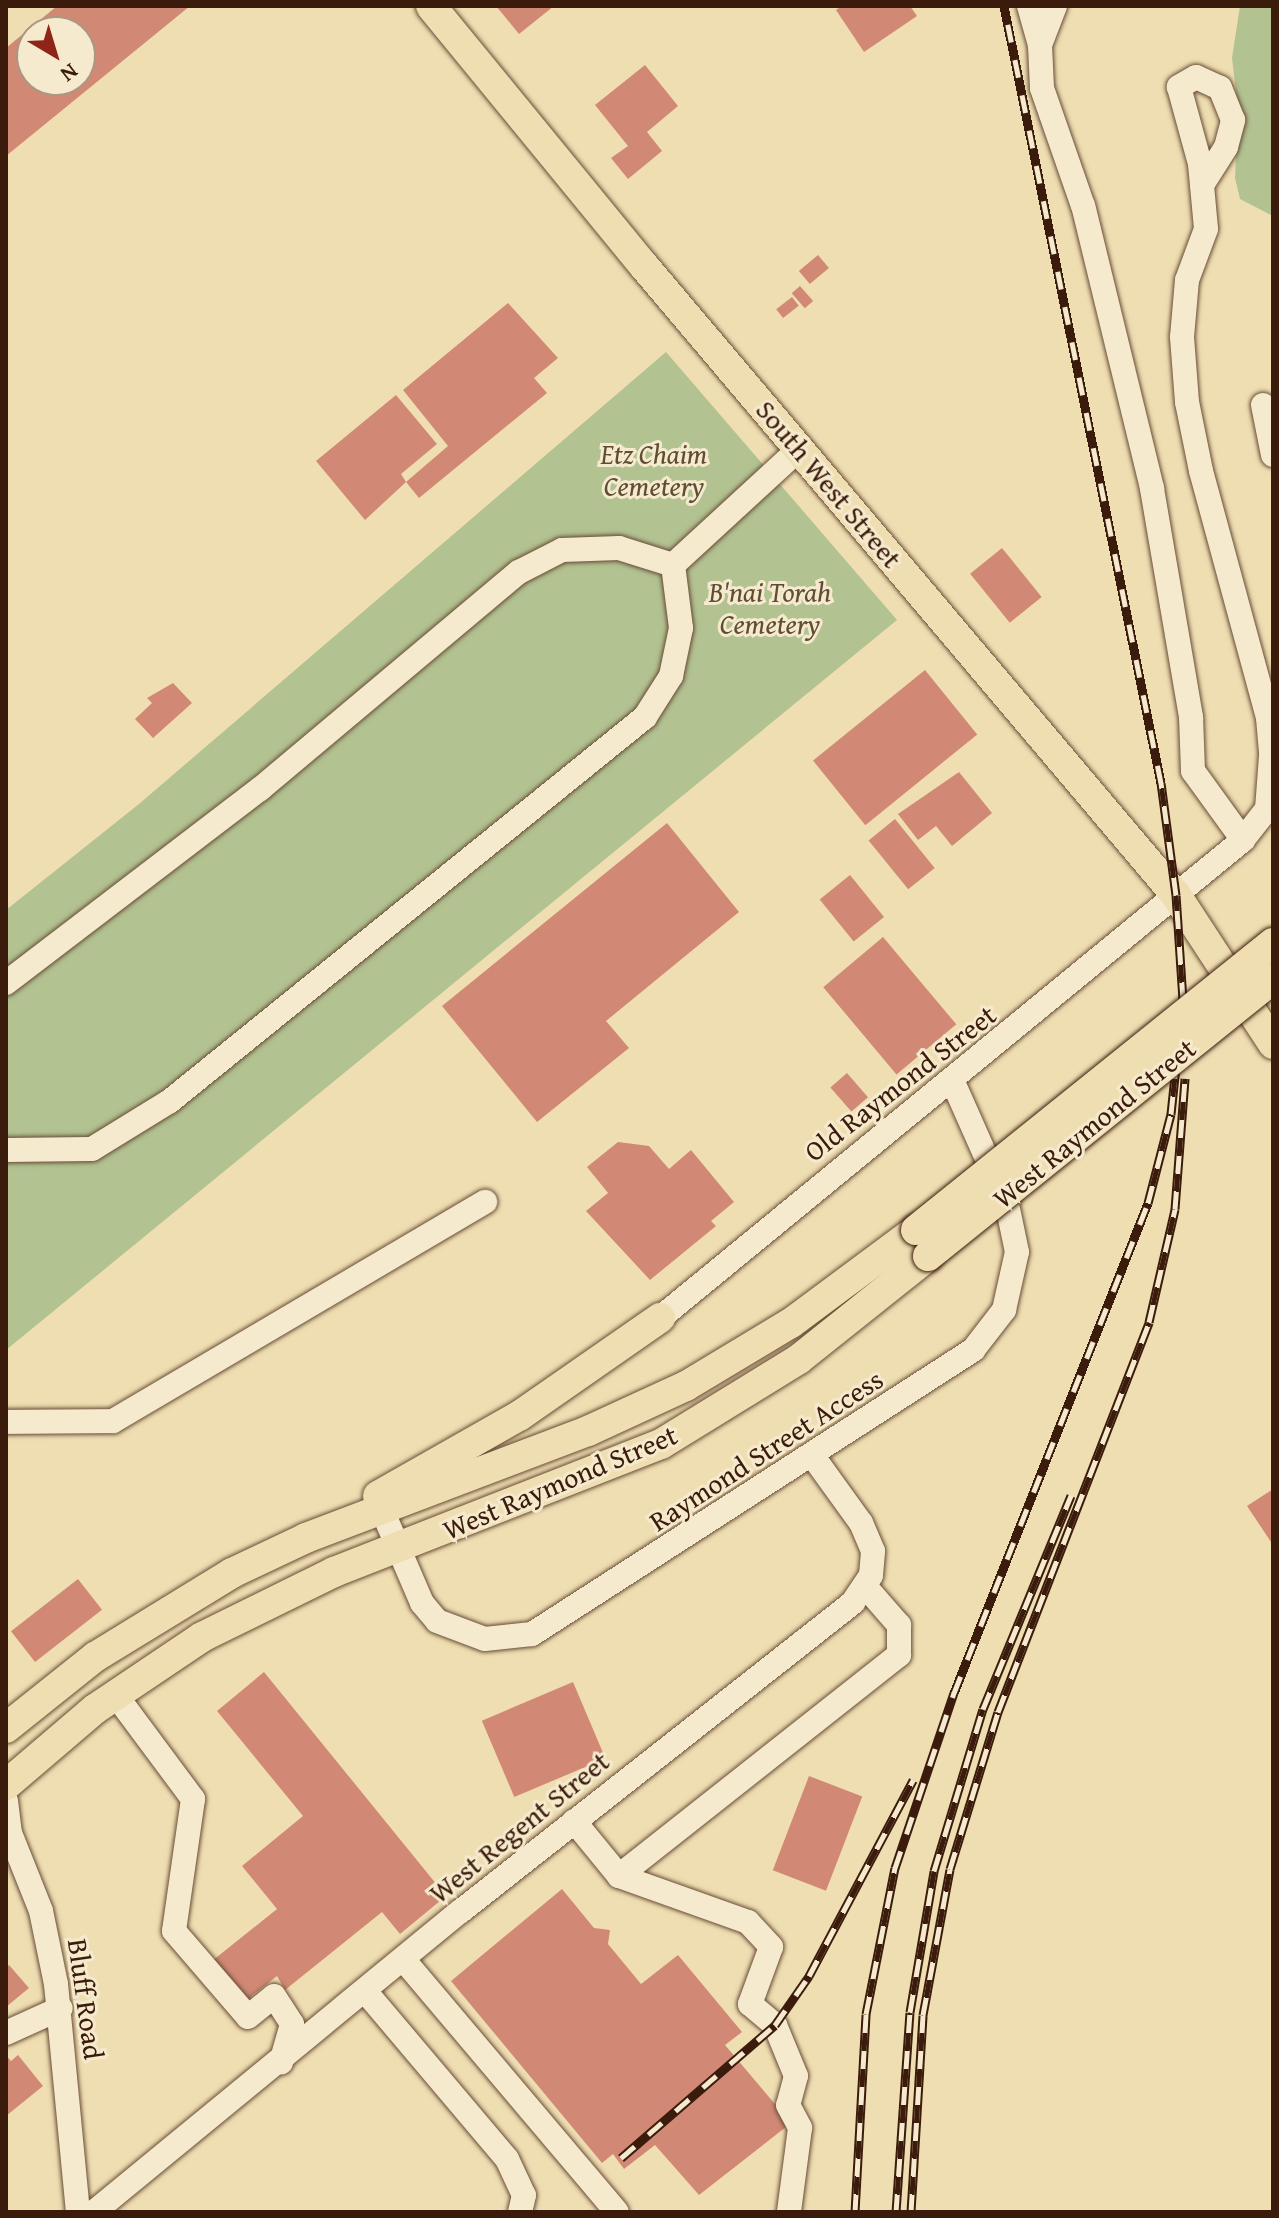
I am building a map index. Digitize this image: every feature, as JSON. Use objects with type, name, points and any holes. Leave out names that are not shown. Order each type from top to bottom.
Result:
[{"type":"main road","name":"South West Street","points":[[431,6],[799,449],[1176,895],[1225,964],[1273,1044]]},
{"type":"main road","name":"West Raymond Street","points":[[6,1785],[115,1694],[246,1613],[661,1444],[799,1359],[922,1243],[1273,943]]},
{"type":"main road","name":"West Raymond Street","points":[[6,1728],[138,1628],[306,1538],[588,1431],[686,1386],[922,1243],[1273,979]]},
{"type":"main road","points":[[306,1538],[519,1416],[660,1318]]},
{"type":"street","points":[[1029,6],[1040,45],[1042,88],[1083,206],[1152,488],[1191,717],[1193,771],[1243,840]]},
{"type":"street","points":[[1040,45],[1055,6]]},
{"type":"street","points":[[1202,185],[1206,229],[1187,280],[1182,337],[1187,402],[1201,471],[1268,718]]},
{"type":"street","points":[[1263,405],[1273,455]]},
{"type":"street","points":[[673,565],[799,449]]},
{"type":"street","points":[[6,983],[260,789],[519,572],[562,550],[619,548],[673,565]]},
{"type":"street","points":[[6,1150],[92,1149],[170,1101],[645,717],[671,676],[681,628],[673,565]]},
{"type":"street","points":[[1268,718],[1273,670]]},
{"type":"street","name":"Old Raymond Street","points":[[660,1318],[913,1107],[953,1082],[1243,840],[1267,809],[1268,718]]},
{"type":"street","name":"Raymond Street Access","points":[[382,1510],[422,1603],[444,1626],[485,1639],[532,1634],[973,1350],[1004,1310],[1015,1278],[1016,1235],[953,1082]]},
{"type":"street","points":[[6,1422],[113,1421],[485,1202]]},
{"type":"street","points":[[619,1876],[899,1655],[899,1625],[865,1586],[872,1565],[868,1539],[812,1455]]},
{"type":"street","name":"West Regent Street","points":[[94,2212],[574,1821],[842,1612],[865,1586]]},
{"type":"street","points":[[115,1694],[193,1799],[174,1931],[248,2017],[274,1996],[292,2024],[281,2062]]},
{"type":"street","name":"Bluff Road","points":[[6,1801],[10,1833],[41,1911],[61,2008],[78,2212]]},
{"type":"street","points":[[574,1821],[619,1876],[748,1922],[771,1947],[750,2004],[775,2025],[796,2076],[788,2105],[800,2128],[789,2212]]},
{"type":"street","points":[[403,1959],[617,2212]]},
{"type":"street","points":[[365,1991],[507,2159],[524,2195],[520,2212]]},
{"type":"street","points":[[6,2033],[61,2008]]},
{"type":"green space","points":[[1240,6],[1273,6],[1273,216],[1240,199],[1235,178],[1238,109],[1232,58]]},
{"type":"green space","points":[[666,352],[897,620],[6,1350],[6,910],[139,804]]},
{"type":"building","points":[[57,6],[190,6],[96,83],[96,16],[45,16]]},
{"type":"building","points":[[496,6],[554,6],[519,34]]},
{"type":"building","points":[[842,6],[910,6],[917,16],[864,52],[836,10]]},
{"type":"building","points":[[16,40],[16,96],[80,96],[6,156],[6,48]]},
{"type":"building","points":[[645,65],[678,106],[647,132],[662,151],[628,179],[611,158],[628,146],[595,105]]},
{"type":"building","points":[[818,255],[829,268],[810,284],[799,271]]},
{"type":"building","points":[[800,286],[813,301],[805,308],[792,293]]},
{"type":"building","points":[[792,297],[799,306],[783,318],[776,309]]},
{"type":"building","points":[[508,303],[558,358],[534,378],[547,393],[419,498],[406,482],[448,446],[403,390]]},
{"type":"building","points":[[396,395],[437,444],[401,474],[406,482],[365,520],[316,461]]},
{"type":"building","points":[[1002,548],[1042,597],[1010,623],[970,574]]},
{"type":"building","points":[[925,670],[977,735],[865,825],[813,761]]},
{"type":"building","points":[[173,683],[192,703],[153,738],[135,719],[152,703],[147,698]]},
{"type":"building","points":[[959,772],[992,813],[952,846],[936,826],[918,840],[898,814]]},
{"type":"building","points":[[895,819],[935,868],[908,889],[869,840]]},
{"type":"building","points":[[667,823],[739,912],[606,1021],[629,1048],[537,1122],[442,1006]]},
{"type":"building","points":[[850,875],[884,917],[854,942],[820,900]]},
{"type":"building","points":[[883,937],[956,1024],[897,1074],[823,987]]},
{"type":"building","points":[[847,1073],[868,1097],[851,1112],[830,1087]]},
{"type":"building","points":[[618,1142],[649,1146],[669,1169],[691,1150],[734,1202],[711,1221],[716,1226],[650,1280],[586,1211],[608,1193],[587,1167]]},
{"type":"building","points":[[1273,1489],[1273,1540],[1271,1542],[1247,1506]]},
{"type":"building","points":[[78,1579],[102,1610],[35,1662],[11,1631]]},
{"type":"building","points":[[264,1672],[446,1896],[400,1934],[382,1912],[285,1990],[277,1976],[245,2001],[212,1961],[277,1909],[242,1866],[303,1816],[217,1711]]},
{"type":"building","points":[[573,1682],[605,1758],[514,1797],[482,1721]]},
{"type":"building","points":[[809,1776],[862,1796],[826,1891],[773,1870]]},
{"type":"building","points":[[562,1889],[594,1928],[610,1930],[608,1944],[641,1984],[678,1955],[742,2032],[725,2045],[791,2123],[699,2195],[655,2145],[624,2169],[613,2154],[602,2163],[451,1981]]},
{"type":"building","points":[[9,1965],[29,1988],[6,2007],[6,1968]]},
{"type":"building","points":[[6,2055],[11,2061],[18,2055],[43,2086],[6,2116]]},
{"type":"railway","points":[[855,2212],[866,2014],[895,1868],[954,1693],[1148,1203],[1171,1114],[1183,1000],[1176,895],[1161,783],[1004,6]]},
{"type":"railway","points":[[911,2212],[923,2015],[950,1869],[998,1712],[1149,1322],[1175,1209],[1185,1078]]},
{"type":"railway","points":[[896,2212],[910,2012],[934,1871],[983,1709],[1071,1495]]},
{"type":"railway","points":[[621,2158],[775,2025],[809,1976],[913,1780]]},
{"type":"park label","name":"Etz Chaim Cemetery","points":[[654,470]]},
{"type":"park label","name":"B'nai Torah Cemetery","points":[[770,608]]}]
